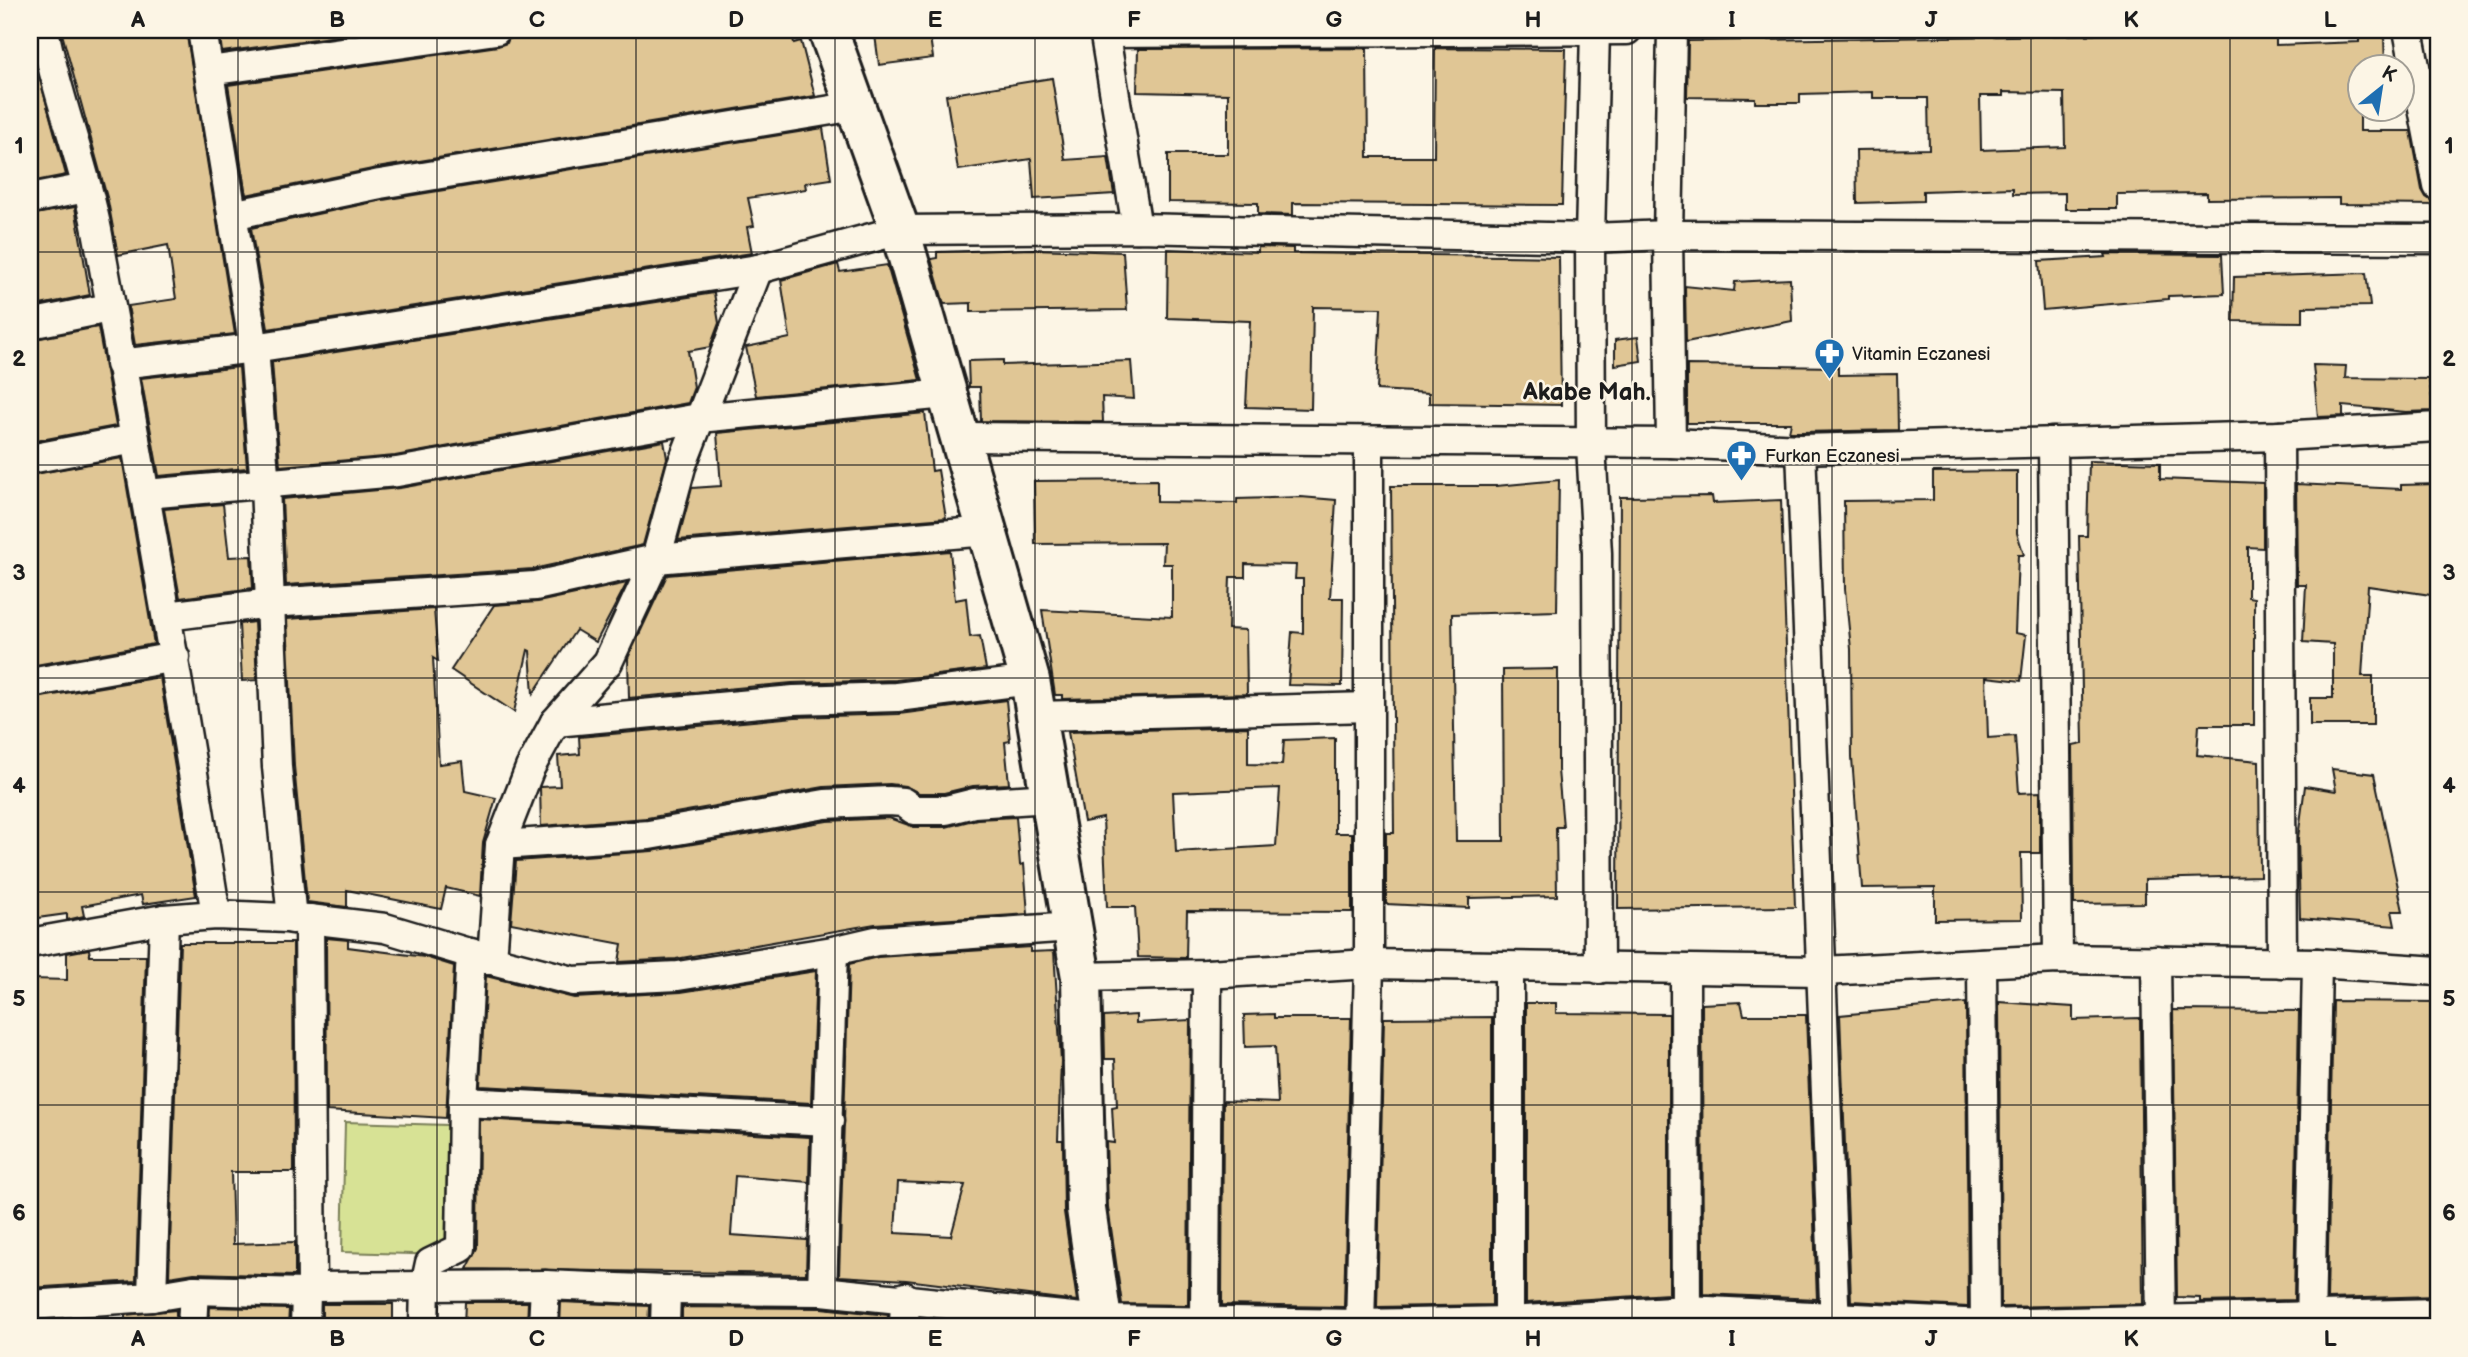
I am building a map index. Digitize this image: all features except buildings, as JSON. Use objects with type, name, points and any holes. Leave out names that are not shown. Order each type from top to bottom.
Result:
[{"type":"street","points":[[44,30],[42,80],[86,188],[96,228],[175,657],[216,915]]},
{"type":"street","points":[[202,30],[254,348],[265,486],[277,767],[300,919],[309,1290],[305,1327]]},
{"type":"street","points":[[209,71],[496,30]]},
{"type":"street","points":[[828,30],[900,230],[946,394],[962,437],[1033,698],[1081,977],[1086,1209],[1103,1324]]},
{"type":"street","points":[[1137,228],[1104,32],[1627,30]]},
{"type":"street","points":[[1671,443],[1668,234],[1672,30]]},
{"type":"street","points":[[2407,30],[2438,186]]},
{"type":"street","points":[[1595,31],[1590,238],[1591,445],[1597,553],[1599,969]]},
{"type":"street","points":[[232,215],[380,184],[593,152],[856,106]]},
{"type":"street","points":[[30,200],[86,188]]},
{"type":"street","points":[[120,365],[254,348],[758,269],[900,230],[1137,228],[1590,238],[1668,234],[2438,239]]},
{"type":"street","points":[[424,1327],[425,1286],[430,1263],[461,1248],[463,1102],[481,957],[500,845],[530,768],[555,722],[608,662],[656,559],[681,467],[758,269]]},
{"type":"street","points":[[30,324],[109,308]]},
{"type":"street","points":[[146,495],[397,472],[699,418],[946,394]]},
{"type":"street","points":[[962,437],[1591,445],[1671,443],[1801,450],[2279,436],[2438,427]]},
{"type":"street","points":[[2279,436],[2282,963]]},
{"type":"street","points":[[30,459],[135,439]]},
{"type":"street","points":[[1360,1325],[1369,964],[1369,441]]},
{"type":"street","points":[[2053,442],[2058,960]]},
{"type":"street","points":[[1801,450],[1835,1322]]},
{"type":"street","points":[[167,616],[270,603],[535,586],[656,559],[988,531]]},
{"type":"street","points":[[30,683],[175,657]]},
{"type":"street","points":[[555,722],[794,699],[897,697],[1369,707]]},
{"type":"street","points":[[500,845],[649,835],[825,804],[889,801],[903,802],[914,810],[946,810],[974,803],[1050,798]]},
{"type":"street","points":[[30,943],[164,919],[216,915],[300,919],[385,928],[573,981],[678,976],[833,951],[876,941],[1072,927]]},
{"type":"street","points":[[152,1297],[164,919]]},
{"type":"street","points":[[822,1291],[833,951]]},
{"type":"street","points":[[1081,977],[1207,974],[1369,964],[1685,971],[1823,971],[2058,960],[2317,963],[2438,971]]},
{"type":"street","points":[[2156,960],[2161,1323]]},
{"type":"street","points":[[1982,963],[1985,1326]]},
{"type":"street","points":[[2310,1322],[2317,963]]},
{"type":"street","points":[[1509,968],[1509,1324]]},
{"type":"street","points":[[1685,971],[1687,1318]]},
{"type":"street","points":[[1205,1322],[1207,974]]},
{"type":"street","points":[[463,1102],[829,1121]]},
{"type":"street","points":[[30,1305],[152,1297],[194,1290],[545,1285],[666,1290],[822,1291],[905,1297],[1103,1324],[1509,1324],[1687,1318],[1985,1326],[2310,1322],[2438,1313]]},
{"type":"street","points":[[543,1327],[545,1285]]},
{"type":"street","points":[[192,1327],[194,1290]]},
{"type":"street","points":[[665,1327],[666,1290]]},
{"type":"street","points":[[904,1327],[905,1297]]},
{"type":"green space","points":[[345,1122],[448,1125],[445,1255],[342,1252]]},
{"type":"place","name":"Vitamin Eczanesi","points":[[1829,381]]},
{"type":"place","name":"Furkan Eczanesi","points":[[1742,483]]},
{"type":"district","name":"Akabe Mah.","points":[[1587,392]]}]
